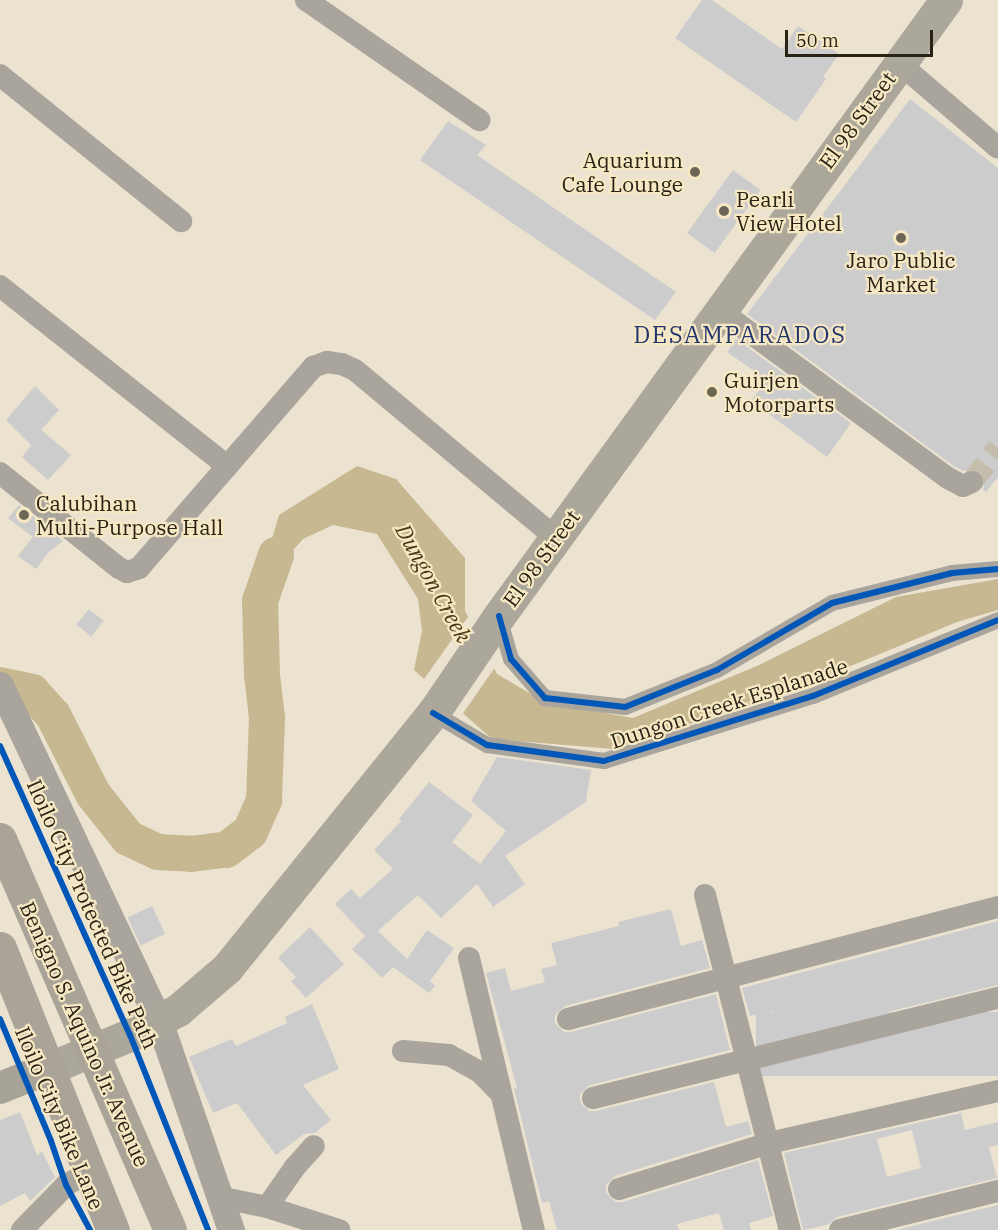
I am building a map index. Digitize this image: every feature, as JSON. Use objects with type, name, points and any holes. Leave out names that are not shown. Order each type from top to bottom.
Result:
[{"type":"highway","name":"Benigno S. Aquino Jr. Avenue","points":[[0,839],[170,1230]]},
{"type":"highway","name":"Benigno S. Aquino Jr. Avenue","points":[[0,948],[113,1230]]},
{"type":"main road","name":"El 98 Street","points":[[47,1069],[159,1021],[178,1010],[227,968],[432,713],[499,616],[722,312],[946,0]]},
{"type":"main road","points":[[0,1088],[47,1069]]},
{"type":"street","points":[[306,0],[479,120]]},
{"type":"street","points":[[899,63],[998,148]]},
{"type":"street","points":[[0,75],[181,222]]},
{"type":"street","points":[[0,286],[227,466]]},
{"type":"street","points":[[722,312],[967,484]]},
{"type":"street","points":[[0,472],[119,568],[127,572],[139,568],[313,367],[327,362],[342,364],[355,370],[556,538]]},
{"type":"street","name":"Dungon Creek Esplanade","points":[[499,616],[511,659],[545,698],[625,707],[717,670],[832,603],[952,573],[998,569]]},
{"type":"street","name":"Dungon Creek Esplanade","points":[[432,713],[487,745],[604,760],[813,696],[998,620]]},
{"type":"street","points":[[0,685],[30,753],[159,1021],[231,1230]]},
{"type":"street","points":[[705,895],[790,1230]]},
{"type":"street","points":[[568,1019],[998,907]]},
{"type":"street","points":[[469,958],[534,1230]]},
{"type":"street","points":[[593,1098],[998,998]]},
{"type":"street","points":[[403,1051],[449,1055],[480,1072],[500,1093]]},
{"type":"street","points":[[619,1189],[769,1143],[998,1091]]},
{"type":"street","points":[[267,1207],[295,1167],[314,1146]]},
{"type":"street","points":[[22,1230],[66,1185],[90,1171]]},
{"type":"street","points":[[840,1230],[998,1191]]},
{"type":"street","points":[[219,1197],[267,1207],[339,1230]]},
{"type":"water","points":[[357,466],[396,479],[465,558],[465,611],[497,674],[545,702],[633,718],[759,665],[896,597],[998,579],[998,610],[957,622],[788,692],[613,749],[492,739],[414,670],[422,631],[418,599],[377,534],[333,525],[303,539],[278,567],[260,601],[269,549],[279,515]]},
{"type":"pier","points":[[470,614],[496,666],[461,716],[422,682]]},
{"type":"building","points":[[702,0],[712,0],[782,49],[798,26],[839,54],[823,77],[826,79],[796,122],[675,38]]},
{"type":"building","name":"Jaro Public Market","points":[[910,99],[998,168],[998,477],[986,492],[983,490],[985,477],[980,471],[973,469],[964,471],[955,467],[747,314]]},
{"type":"building","points":[[448,121],[486,145],[477,155],[676,292],[655,320],[420,160]]},
{"type":"building","name":"Pearli View Hotel","points":[[733,170],[761,190],[715,253],[687,233]]},
{"type":"building","points":[[736,339],[851,423],[827,457],[751,401],[767,380],[727,352]]},
{"type":"building","points":[[35,386],[59,410],[41,430],[71,455],[48,480],[22,457],[31,445],[6,420]]},
{"type":"building","points":[[19,505],[63,541],[48,553],[36,569],[18,556],[33,537],[8,518]]},
{"type":"building","points":[[89,609],[104,621],[91,637],[76,625]]},
{"type":"building","points":[[497,757],[591,770],[586,802],[505,856],[525,884],[493,907],[477,884],[441,918],[418,895],[378,931],[407,959],[427,930],[454,948],[430,981],[435,986],[429,993],[393,967],[382,978],[352,949],[365,936],[335,904],[351,889],[360,898],[393,869],[374,850],[402,820],[399,819],[429,782],[473,815],[452,842],[480,864],[506,831],[471,801]]},
{"type":"building","points":[[152,906],[165,934],[141,946],[128,917]]},
{"type":"building","points":[[671,909],[681,946],[702,940],[710,968],[565,1006],[555,1015],[555,1023],[564,1032],[571,1032],[716,994],[730,1050],[590,1085],[580,1094],[580,1102],[589,1111],[596,1111],[714,1082],[726,1127],[748,1121],[752,1134],[615,1176],[606,1185],[606,1193],[615,1202],[623,1202],[758,1160],[773,1216],[749,1223],[751,1230],[724,1230],[719,1213],[677,1224],[679,1230],[557,1230],[549,1201],[542,1203],[514,1089],[517,1088],[486,973],[505,968],[511,991],[545,982],[541,969],[557,965],[551,943],[619,926],[618,922]]},
{"type":"building","points":[[998,921],[998,985],[781,1038],[774,1011],[750,1016],[742,988]]},
{"type":"building","points":[[310,927],[344,964],[306,998],[291,981],[296,977],[278,958]]},
{"type":"building","points":[[312,1004],[339,1069],[303,1085],[331,1120],[315,1133],[304,1134],[276,1155],[237,1103],[213,1113],[189,1057],[232,1039],[236,1046],[287,1023],[285,1017]]},
{"type":"building","points":[[756,1012],[998,1012],[998,1076],[756,1076]]},
{"type":"building","points":[[20,1112],[37,1155],[42,1152],[55,1177],[30,1201],[25,1193],[0,1206],[0,1120]]},
{"type":"building","points":[[961,1113],[965,1130],[998,1122],[998,1145],[989,1147],[997,1178],[837,1217],[827,1225],[803,1230],[784,1153]],"holes":[[[912,1130],[921,1168],[887,1177],[877,1139]]]},
{"type":"building","points":[[998,1205],[998,1230],[896,1230]]},
{"type":"waterway","name":"Dungon Creek","points":[[0,685],[32,692],[53,715],[93,794],[128,838],[158,852],[191,854],[226,850],[250,832],[264,800],[267,718],[262,675],[260,601],[276,555]]},
{"type":"tunnel","points":[[972,482],[998,448]]},
{"type":"cycle path","points":[[499,616],[511,659],[545,698],[625,707],[717,670],[832,603],[952,573],[998,569]]},
{"type":"cycle path","points":[[433,713],[487,745],[604,761],[813,696],[998,620]]},
{"type":"cycle path","name":"Iloilo City Protected Bike Path","points":[[0,746],[130,1035],[208,1230]]},
{"type":"cycle path","name":"Iloilo City Bike Lane","points":[[0,1019],[51,1141],[66,1185],[90,1230]]},
{"type":"place","name":"Aquarium Cafe Lounge","points":[[695,172]]},
{"type":"place","name":"Pearli View Hotel","points":[[724,211]]},
{"type":"place","name":"Jaro Public Market","points":[[901,238]]},
{"type":"place","name":"Guirjen Motorparts","points":[[712,392]]},
{"type":"place","name":"Calubihan Multi-Purpose Hall","points":[[24,515]]},
{"type":"district","name":"DESAMPARADOS","points":[[740,335]]}]
